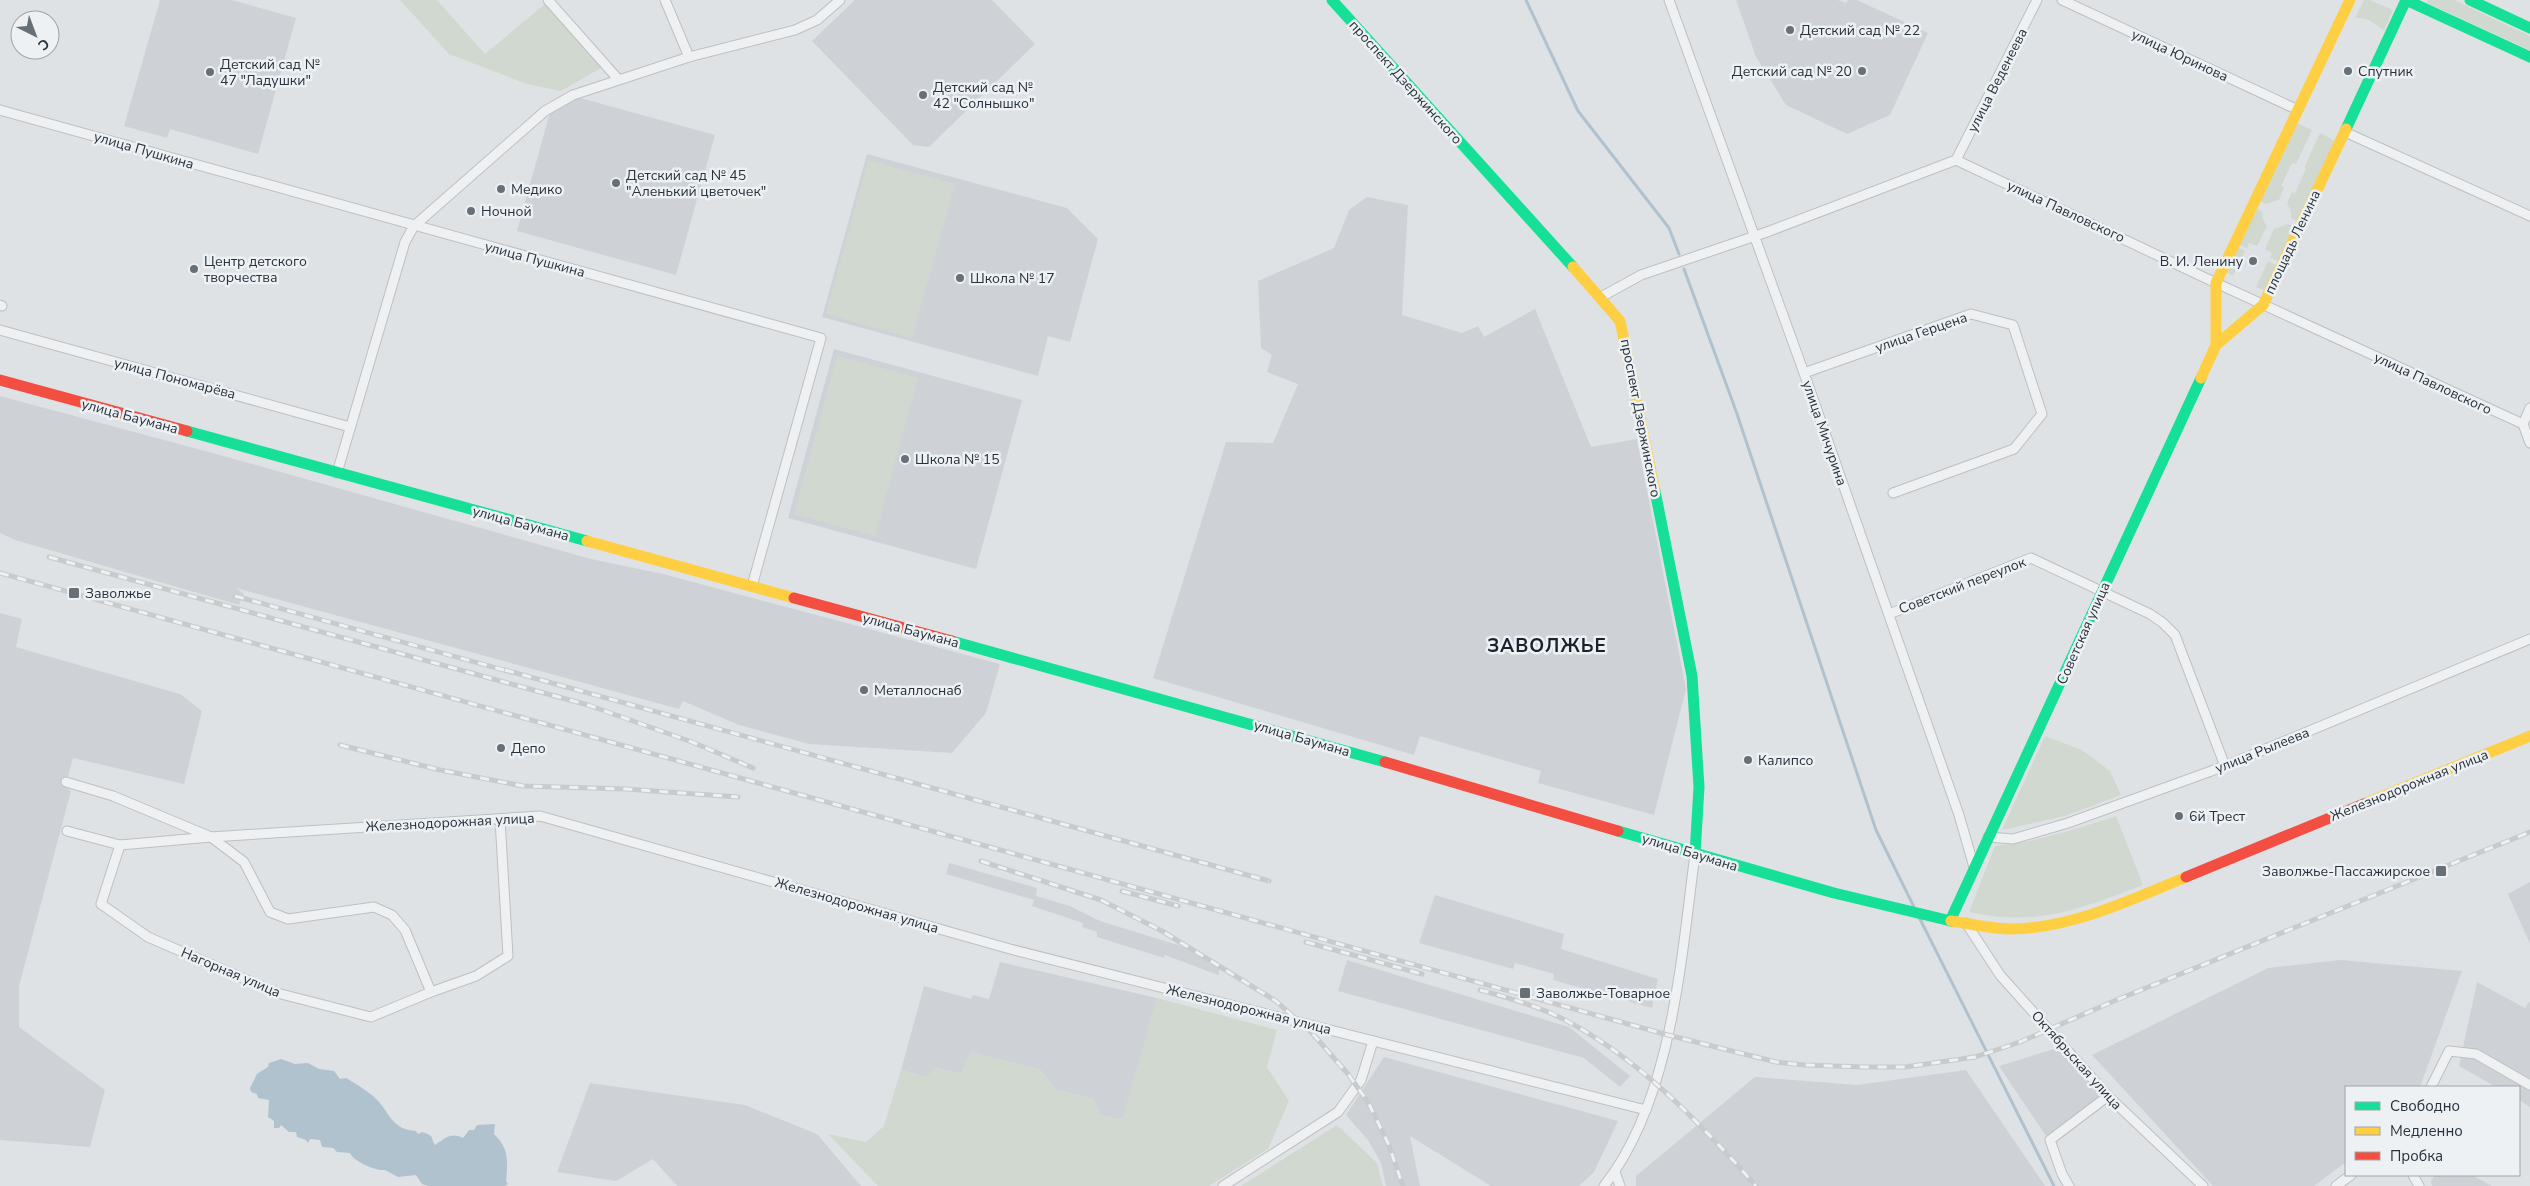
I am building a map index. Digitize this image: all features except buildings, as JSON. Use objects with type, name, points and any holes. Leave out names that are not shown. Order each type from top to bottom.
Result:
[{"type":"main road","name":"проспект Дзержинского","points":[[1332,0],[1620,321],[1624,332],[1692,676],[1699,787],[1695,854]]},
{"type":"main road","points":[[2216,345],[2216,283],[2350,0]]},
{"type":"main road","points":[[2406,0],[2530,57]]},
{"type":"main road","name":"площадь Ленина","points":[[2216,345],[2263,305],[2406,0]]},
{"type":"main road","points":[[2470,0],[2530,28]]},
{"type":"main road","name":"Советская улица","points":[[1950,921],[2216,345]]},
{"type":"main road","name":"улица Баумана","points":[[0,380],[1118,686],[1484,790],[1695,854],[1820,889],[1950,921],[1966,922]]},
{"type":"main road","name":"Железнодорожная улица","points":[[1966,922],[2011,929],[2059,923],[2120,904],[2529,736]]},
{"type":"street","points":[[548,0],[618,80]]},
{"type":"street","points":[[665,0],[688,57]]},
{"type":"street","points":[[337,473],[405,242],[414,226],[545,111],[573,95],[688,57],[800,29],[817,20],[840,0]]},
{"type":"street","name":"улица Мичурина","points":[[1669,0],[1889,614],[1959,815],[1974,867]]},
{"type":"street","name":"улица Веденеева","points":[[1956,160],[2037,0]]},
{"type":"street","name":"улица Юринова","points":[[2062,0],[2298,110]]},
{"type":"street","name":"улица Пушкина","points":[[0,110],[821,338],[752,586]]},
{"type":"street","points":[[2345,132],[2530,216]]},
{"type":"street","points":[[1601,298],[1641,275],[1754,237],[1956,160]]},
{"type":"street","name":"улица Павловского","points":[[1956,160],[2263,305],[2522,424]]},
{"type":"street","name":"улица Герцена","points":[[1804,373],[1970,314],[2013,325],[2042,414],[2014,449],[1893,492]]},
{"type":"street","name":"улица Пономарёва","points":[[0,330],[350,427]]},
{"type":"street","points":[[2530,408],[2522,424],[2530,443]]},
{"type":"street","name":"Советский переулок","points":[[1889,614],[2031,558],[2150,614],[2175,635],[2225,766]]},
{"type":"street","name":"улица Рылеева","points":[[1988,837],[2013,839],[2059,826],[2225,766],[2530,639]]},
{"type":"street","name":"Железнодорожная улица","points":[[66,782],[112,796],[210,837],[540,816],[1010,948],[1646,1110]]},
{"type":"street","points":[[67,831],[120,845],[210,837],[244,862],[270,912],[288,919],[374,907],[392,915],[405,930],[431,992],[476,976],[508,956],[500,819]]},
{"type":"street","name":"Нагорная улица","points":[[120,845],[102,904],[148,937],[277,993],[371,1017],[431,992]]},
{"type":"street","points":[[1604,1186],[1615,1172],[1646,1110],[1656,1082],[1669,1029],[1683,947],[1695,854]]},
{"type":"street","name":"Октябрьская улица","points":[[1966,922],[2000,974],[2108,1096],[2203,1186]]},
{"type":"street","points":[[1223,1186],[1338,1112],[1361,1080],[1373,1041]]},
{"type":"street","points":[[2432,1086],[2449,1051],[2476,1054],[2530,1085]]},
{"type":"street","points":[[2069,1186],[2062,1174],[2050,1140],[2108,1096]]},
{"type":"street","points":[[1615,1172],[1620,1186]]},
{"type":"street","points":[[2336,1186],[2350,1176]]},
{"type":"shaded area","name":"Детский сад № 47 \"Ладушки\"","points":[[160,0],[232,0],[296,18],[258,154],[170,129],[167,138],[124,126]]},
{"type":"shaded area","points":[[400,0],[437,0],[485,54],[545,4],[601,68],[561,91],[527,84],[449,54]]},
{"type":"shaded area","name":"Детский сад № 42 \"Солнышко\"","points":[[855,0],[992,0],[1035,44],[929,147],[913,145],[812,41]]},
{"type":"shaded area","points":[[1736,0],[1838,0],[1846,3],[1848,0],[1857,0],[1928,33],[1890,115],[1847,134],[1786,105],[1756,57]]},
{"type":"shaded area","points":[[2364,0],[2370,0],[2393,10],[2384,30],[2368,20],[2355,18]]},
{"type":"shaded area","points":[[2428,0],[2454,0],[2530,36],[2530,50],[2427,3]]},
{"type":"shaded area","name":"Детский сад № 45 \"Аленький цветочек\"","points":[[577,97],[715,135],[676,275],[517,231],[551,109]]},
{"type":"shaded area","points":[[2297,123],[2312,130],[2296,164],[2292,163],[2281,186],[2284,188],[2279,200],[2266,204],[2260,201]]},
{"type":"shaded area","points":[[2320,133],[2335,141],[2297,221],[2291,218],[2291,211],[2287,203],[2292,192],[2295,193]]},
{"type":"shaded area","name":"Школа № 17","points":[[867,154],[1067,208],[1098,239],[1070,342],[1048,336],[1038,376],[822,317]]},
{"type":"shaded area","points":[[868,160],[955,184],[912,338],[826,314]]},
{"type":"shaded area","points":[[1367,197],[1408,205],[1402,315],[1462,333],[1478,326],[1484,337],[1535,309],[1591,447],[1637,439],[1686,689],[1654,815],[1538,783],[1541,771],[1420,736],[1414,755],[1153,678],[1226,442],[1273,443],[1298,384],[1267,372],[1272,355],[1261,348],[1258,281],[1334,248],[1349,210]]},
{"type":"shaded area","points":[[2257,209],[2262,211],[2263,220],[2267,226],[2257,246],[2249,243],[2247,248],[2239,245]]},
{"type":"shaded area","points":[[2288,224],[2294,227],[2278,261],[2270,258],[2272,253],[2265,249],[2274,229]]},
{"type":"shaded area","points":[[2238,248],[2245,251],[2233,276],[2226,272]]},
{"type":"shaded area","points":[[2268,261],[2276,265],[2264,290],[2256,287]]},
{"type":"shaded area","name":"Школа № 15","points":[[834,349],[1022,400],[976,569],[788,518]]},
{"type":"shaded area","points":[[837,356],[918,378],[875,536],[794,514]]},
{"type":"shaded area","points":[[0,396],[220,455],[591,559],[663,574],[1000,664],[986,713],[952,753],[809,744],[739,725],[683,701],[679,709],[236,588],[244,594],[239,605],[15,540],[0,533]]},
{"type":"shaded area","points":[[0,613],[22,619],[16,647],[180,694],[202,711],[184,784],[73,758],[65,787],[71,791],[19,986],[19,1027],[105,1090],[90,1147],[0,1140]]},
{"type":"shaded area","points":[[2045,736],[2082,750],[2110,771],[2121,795],[2065,816],[2002,830]]},
{"type":"shaded area","points":[[2116,816],[2143,885],[2078,908],[2058,913],[2016,917],[1969,912],[1995,846],[2041,838]]},
{"type":"shaded area","points":[[949,863],[1037,888],[1036,896],[1070,906],[1100,921],[1194,950],[1221,965],[1218,975],[1165,955],[1164,958],[1097,937],[1097,932],[1082,927],[1083,923],[1032,906],[1034,900],[946,874]]},
{"type":"shaded area","points":[[2530,882],[2530,944],[2508,894]]},
{"type":"shaded area","points":[[1435,895],[1564,934],[1561,949],[1658,979],[1652,1008],[1553,980],[1554,974],[1515,963],[1513,969],[1419,943]]},
{"type":"shaded area","points":[[1347,960],[1569,1027],[1630,1076],[1620,1087],[1584,1058],[1338,991]]},
{"type":"shaded area","points":[[2341,960],[2462,971],[2420,1086],[2345,1086],[2345,1163],[2314,1186],[2213,1186],[2092,1055],[2268,968]]},
{"type":"shaded area","points":[[1000,962],[1157,998],[1123,1120],[1100,1115],[1093,1099],[1057,1090],[1040,1070],[971,1052],[961,1074],[937,1068],[926,1077],[901,1070],[924,986],[971,999],[973,995],[989,999]]},
{"type":"shaded area","points":[[2477,982],[2525,1008],[2530,1001],[2530,1107],[2520,1101],[2520,1086],[2494,1086],[2459,1066]]},
{"type":"shaded area","points":[[1157,998],[1277,1030],[1267,1067],[1289,1101],[1268,1149],[1209,1186],[878,1186],[828,1134],[866,1142],[884,1126],[901,1070],[926,1077],[937,1068],[961,1074],[971,1052],[1040,1070],[1057,1090],[1093,1099],[1100,1115],[1122,1120]]},
{"type":"shaded area","points":[[2057,1048],[2102,1096],[2046,1136],[1999,1066]]},
{"type":"shaded area","points":[[1384,1057],[1618,1121],[1594,1172],[1579,1186],[1491,1186],[1410,1136],[1420,1186],[1386,1186],[1381,1163],[1368,1140],[1346,1115]]},
{"type":"shaded area","points":[[1966,1070],[2045,1186],[1636,1186],[1636,1176],[1755,1077],[1857,1085]]},
{"type":"shaded area","points":[[590,1083],[745,1105],[817,1134],[861,1186],[677,1186],[653,1159],[616,1181],[557,1172]]},
{"type":"shaded area","points":[[1337,1125],[1377,1163],[1383,1186],[1241,1186]]},
{"type":"shaded area","points":[[2434,1176],[2474,1176],[2492,1186],[2432,1186],[2431,1181]]},
{"type":"water","points":[[281,1059],[295,1064],[308,1063],[319,1069],[334,1071],[340,1079],[346,1078],[379,1101],[400,1127],[416,1131],[418,1134],[422,1132],[429,1135],[432,1137],[435,1145],[451,1136],[463,1138],[469,1130],[474,1130],[477,1125],[495,1124],[494,1134],[505,1150],[506,1181],[508,1184],[505,1186],[428,1186],[422,1184],[416,1175],[398,1177],[385,1170],[365,1165],[355,1159],[350,1153],[337,1152],[333,1148],[322,1147],[320,1140],[310,1139],[308,1143],[306,1140],[297,1137],[296,1132],[289,1132],[281,1125],[279,1128],[274,1128],[274,1121],[268,1117],[269,1100],[258,1098],[257,1094],[251,1092],[250,1088],[257,1074],[268,1067],[269,1063]]},
{"type":"waterway","points":[[1526,0],[1578,111],[1669,228],[1679,254]]},
{"type":"waterway","points":[[1684,269],[1736,411],[1876,830],[1914,907]]},
{"type":"waterway","points":[[1919,917],[2054,1186]]},
{"type":"railway","points":[[49,557],[588,705],[692,742],[753,768]]},
{"type":"railway","points":[[0,573],[1668,1035],[1776,1062],[1805,1065],[1905,1067],[1975,1057],[2020,1042],[2114,1001],[2530,832]]},
{"type":"railway","points":[[235,596],[511,672]]},
{"type":"railway","points":[[505,670],[1269,881]]},
{"type":"railway","points":[[340,745],[440,770],[523,786],[626,789],[738,797]]},
{"type":"railway","points":[[981,861],[1101,900],[1162,931],[1276,1001],[1312,1033],[1348,1074],[1368,1102],[1388,1143],[1403,1186]]},
{"type":"railway","points":[[1122,891],[1178,906]]},
{"type":"railway","points":[[1306,942],[1422,974]]},
{"type":"railway","points":[[1480,990],[1520,1002],[1559,1017],[1614,1051],[1665,1092],[1712,1138],[1756,1186]]},
{"type":"traffic: fast","points":[[1332,0],[1573,267]]},
{"type":"traffic: fast","points":[[2406,0],[2530,57]]},
{"type":"traffic: fast","points":[[2346,129],[2406,0]]},
{"type":"traffic: fast","points":[[2470,0],[2530,28]]},
{"type":"traffic: fast","points":[[1950,921],[2201,378]]},
{"type":"traffic: fast","points":[[187,431],[587,541]]},
{"type":"traffic: fast","points":[[1655,491],[1692,676],[1699,787],[1695,854]]},
{"type":"traffic: fast","points":[[952,641],[1385,762]]},
{"type":"traffic: fast","points":[[1618,831],[1834,893],[1951,921]]},
{"type":"traffic: slow","points":[[2216,345],[2216,283],[2350,0]]},
{"type":"traffic: slow","points":[[2201,378],[2216,345],[2263,305],[2346,129]]},
{"type":"traffic: slow","points":[[1573,267],[1620,321],[1655,491]]},
{"type":"traffic: slow","points":[[587,541],[794,598]]},
{"type":"traffic: slow","points":[[2366,803],[2530,736]]},
{"type":"traffic: slow","points":[[1951,921],[2012,929],[2057,924],[2101,911],[2186,877]]},
{"type":"traffic: jam","points":[[0,380],[187,431]]},
{"type":"traffic: jam","points":[[794,598],[952,641]]},
{"type":"traffic: jam","points":[[1385,762],[1618,831]]},
{"type":"traffic: jam","points":[[2186,877],[2366,803]]},
{"type":"place","name":"Детский сад № 22","points":[[1790,30]]},
{"type":"place","name":"Детский сад № 20","points":[[1862,71]]},
{"type":"place","name":"Спутник","points":[[2348,71]]},
{"type":"place","name":"Детский сад № 47 \"Ладушки\"","points":[[210,72]]},
{"type":"place","name":"Детский сад № 42 \"Солнышко\"","points":[[923,95]]},
{"type":"place","name":"Детский сад № 45 \"Аленький цветочек\"","points":[[616,183]]},
{"type":"place","name":"Медико","points":[[501,189]]},
{"type":"place","name":"Ночной","points":[[471,211]]},
{"type":"place","name":"В. И. Ленину","points":[[2253,261]]},
{"type":"place","name":"Центр детского творчества","points":[[194,269]]},
{"type":"place","name":"Школа № 17","points":[[960,278]]},
{"type":"place","name":"Школа № 15","points":[[905,459]]},
{"type":"place","name":"Заволжье","points":[[74,593]]},
{"type":"place","name":"Металлоснаб","points":[[864,690]]},
{"type":"place","name":"Депо","points":[[501,748]]},
{"type":"place","name":"Калипсо","points":[[1748,760]]},
{"type":"place","name":"6й Трест","points":[[2179,816]]},
{"type":"place","name":"Заволжье-Пассажирское","points":[[2441,871]]},
{"type":"place","name":"Заволжье-Товарное","points":[[1525,993]]},
{"type":"district","name":"ЗАВОЛЖЬЕ","points":[[1547,645]]}]
